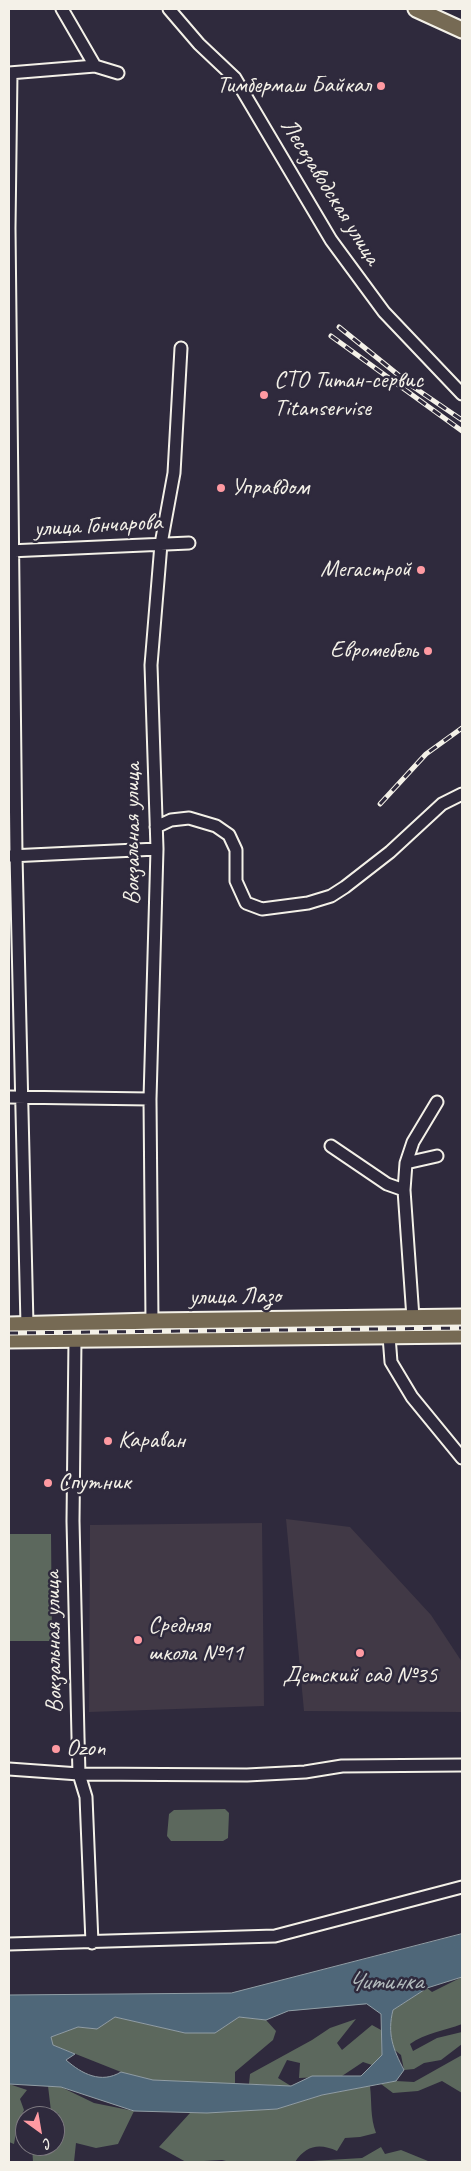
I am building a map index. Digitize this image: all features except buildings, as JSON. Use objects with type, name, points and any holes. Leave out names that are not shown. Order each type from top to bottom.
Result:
[{"type":"main road","points":[[416,9],[462,30]]},
{"type":"main road","name":"улица Лазо","points":[[9,1325],[462,1317]]},
{"type":"main road","name":"улица Лазо","points":[[9,1340],[462,1335]]},
{"type":"street","points":[[62,9],[95,66]]},
{"type":"street","name":"Лесозаводская улица","points":[[168,9],[199,44],[235,78],[331,240],[384,312],[462,394]]},
{"type":"street","points":[[28,1325],[14,1097],[9,228],[10,73],[95,66],[118,73]]},
{"type":"street","name":"Вокзальная улица","points":[[152,1321],[150,1099],[157,849],[152,665],[161,544],[174,474],[181,348]]},
{"type":"street","name":"улица Гончарова","points":[[12,551],[189,543]]},
{"type":"street","points":[[156,827],[171,820],[189,818],[216,826],[229,835],[236,850],[236,880],[246,903],[262,909],[308,903],[331,896],[345,888],[390,852],[442,804],[462,794]]},
{"type":"street","points":[[12,856],[157,849]]},
{"type":"street","points":[[14,1097],[150,1099]]},
{"type":"street","points":[[413,1318],[404,1190],[406,1163],[413,1142],[437,1102]]},
{"type":"street","points":[[331,1146],[387,1184],[404,1190]]},
{"type":"street","points":[[406,1163],[437,1156]]},
{"type":"street","points":[[389,1336],[391,1362],[412,1397],[461,1455]]},
{"type":"street","name":"Вокзальная улица","points":[[75,1338],[74,1521],[79,1774],[86,1797],[92,1943]]},
{"type":"street","points":[[9,1769],[79,1774],[246,1775],[305,1772],[342,1766],[462,1765]]},
{"type":"street","points":[[9,1944],[275,1936],[462,1887]]},
{"type":"shaded area","points":[[286,1519],[350,1527],[431,1615],[462,1662],[462,1712],[304,1711]]},
{"type":"shaded area","points":[[262,1523],[264,1706],[89,1712],[90,1525]]},
{"type":"green space","points":[[9,1534],[51,1534],[52,1641],[9,1641]]},
{"type":"green space","points":[[225,1809],[229,1813],[228,1838],[223,1841],[171,1841],[167,1836],[169,1814],[174,1810]]},
{"type":"green space","points":[[462,1978],[462,2024],[428,2035],[410,2044],[413,2051],[437,2038],[462,2032],[462,2044],[441,2060],[424,2063],[414,2069],[404,2070],[401,2055],[392,2048],[390,2022],[393,2010],[427,1988],[432,1992]]},
{"type":"green space","points":[[115,2017],[185,2033],[215,2033],[239,2017],[266,2020],[276,2031],[273,2040],[235,2072],[235,2084],[153,2080],[121,2072],[53,2045],[51,2037],[78,2027],[97,2029]]},
{"type":"green space","points":[[356,2019],[337,2043],[342,2050],[372,2025],[381,2030],[382,2055],[372,2065],[363,2062],[342,2076],[299,2078],[300,2063],[287,2060],[278,2078],[291,2086],[249,2084],[250,2074],[330,2028]]},
{"type":"green space","points":[[462,2055],[462,2093],[442,2081],[418,2091],[393,2093],[381,2084],[396,2081],[414,2082]]},
{"type":"green space","points":[[9,2084],[27,2090],[20,2099],[23,2106],[15,2106],[14,2144],[9,2142]]},
{"type":"green space","points":[[48,2086],[61,2087],[94,2103],[134,2111],[118,2144],[96,2148],[76,2143],[74,2162],[33,2162],[33,2156],[65,2156],[65,2106],[50,2106]]},
{"type":"green space","points":[[370,2086],[372,2116],[376,2133],[345,2138],[337,2151],[331,2148],[314,2147],[304,2152],[295,2162],[230,2162],[222,2160],[186,2162],[159,2147],[190,2113],[277,2109],[322,2095]]},
{"type":"green space","points":[[381,2147],[385,2154],[401,2150],[428,2161],[301,2162],[362,2158]]},
{"type":"water","name":"Читинка","points":[[462,1934],[462,1977],[427,1988],[393,2010],[391,2019],[392,2041],[404,2070],[396,2081],[322,2095],[277,2109],[207,2113],[134,2111],[61,2087],[9,2084],[9,1995],[231,1993]],"holes":[[[367,2004],[381,2014],[382,2055],[361,2076],[312,2076],[291,2086],[153,2080],[121,2072],[114,2076],[92,2076],[66,2060],[75,2054],[53,2045],[51,2037],[78,2027],[97,2029],[115,2017],[185,2033],[215,2033],[239,2017],[266,2020],[288,2011]]]},
{"type":"railway","points":[[339,327],[412,386],[462,420]]},
{"type":"railway","points":[[331,336],[462,431]]},
{"type":"railway","points":[[380,804],[426,754],[462,728]]},
{"type":"railway","points":[[9,1333],[462,1328]]},
{"type":"place","name":"Тимбермаш Байкал","points":[[381,86]]},
{"type":"place","name":"СТО Титан-сервис Titanservise","points":[[264,395]]},
{"type":"place","name":"Управдом","points":[[221,488]]},
{"type":"place","name":"Мегастрой","points":[[421,570]]},
{"type":"place","name":"Евромебель","points":[[428,651]]},
{"type":"place","name":"Караван","points":[[108,1441]]},
{"type":"place","name":"Спутник","points":[[48,1483]]},
{"type":"place","name":"Средняя школа №11","points":[[138,1640]]},
{"type":"place","name":"Детский сад №35","points":[[360,1653]]},
{"type":"place","name":"Ozon","points":[[56,1749]]}]
